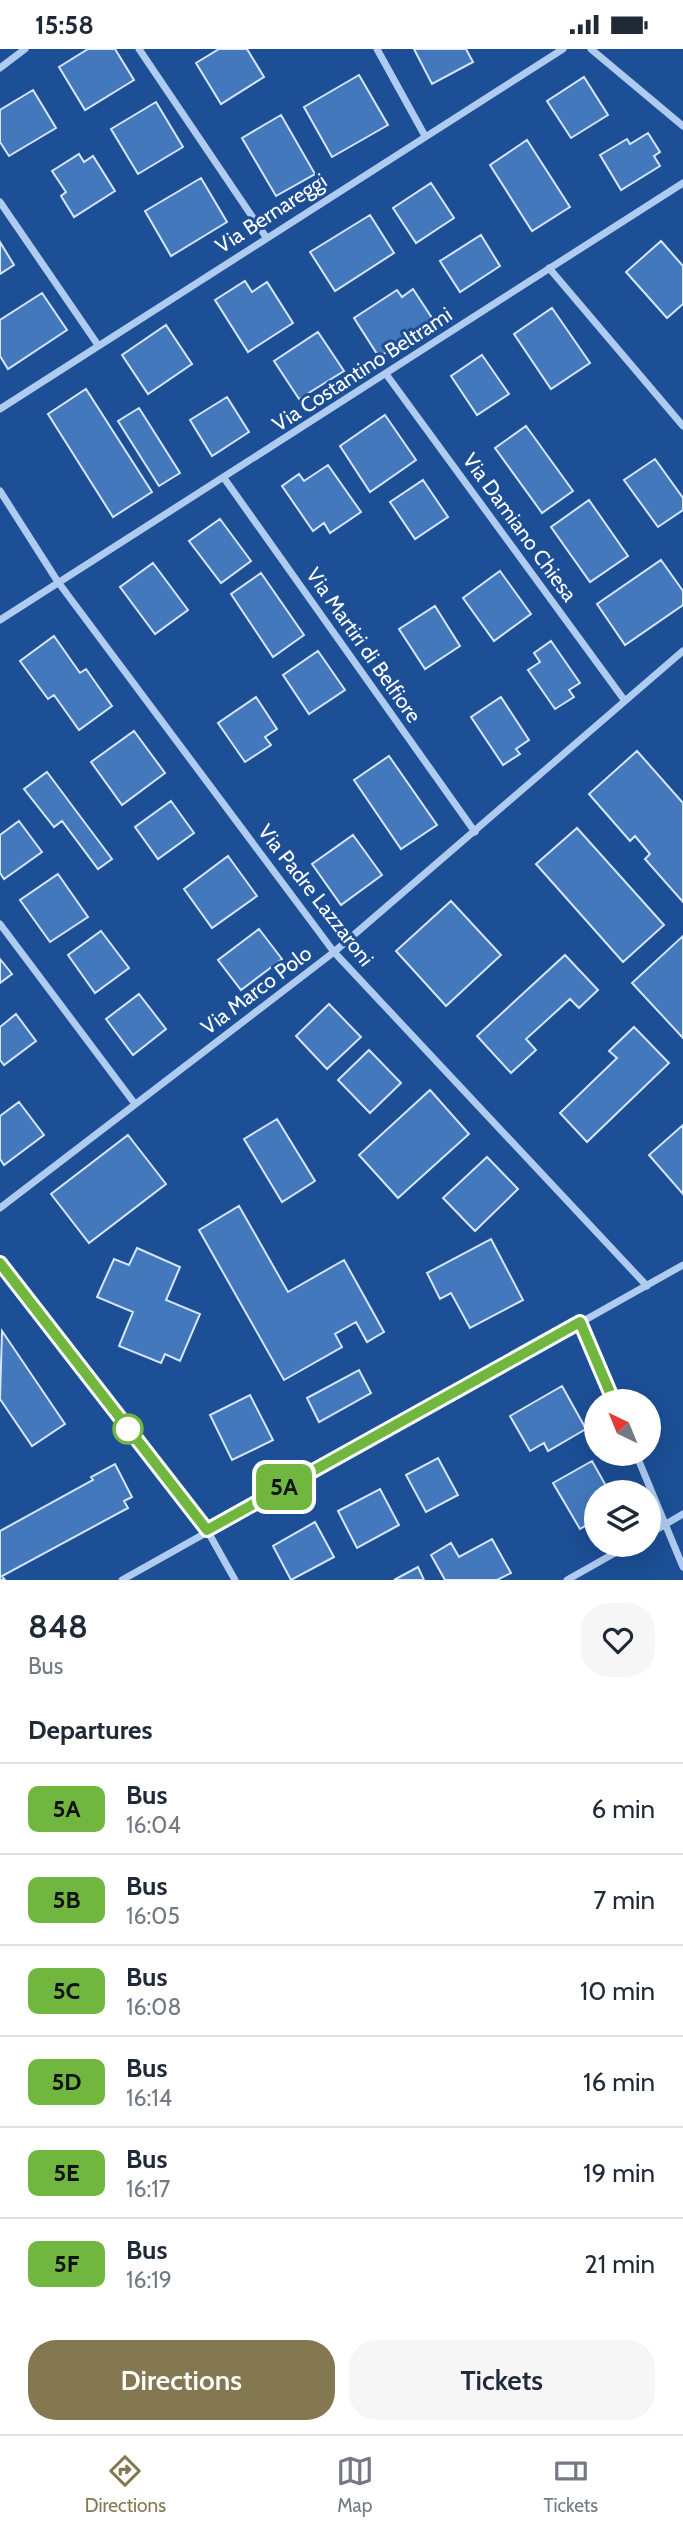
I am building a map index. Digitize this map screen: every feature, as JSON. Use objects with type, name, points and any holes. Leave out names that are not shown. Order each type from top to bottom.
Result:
[{"type":"street","points":[[0,68],[25,49]]},
{"type":"street","points":[[139,49],[267,237]]},
{"type":"street","points":[[377,49],[425,136]]},
{"type":"street","name":"Via Bernareggi","points":[[0,409],[563,49]]},
{"type":"street","points":[[591,49],[683,126]]},
{"type":"street","name":"Via Costantino Beltrami","points":[[0,619],[225,478],[683,183]]},
{"type":"street","points":[[0,202],[98,345]]},
{"type":"street","points":[[549,268],[683,426]]},
{"type":"street","name":"Via Damiano Chiesa","points":[[386,374],[625,701]]},
{"type":"street","name":"Via Martiri di Belfiore","points":[[225,478],[475,832]]},
{"type":"street","name":"Via Padre Lazzaroni","points":[[0,491],[58,582],[334,952],[647,1286]]},
{"type":"street","name":"Via Marco Polo","points":[[0,1208],[334,952],[683,651]]},
{"type":"street","points":[[0,924],[135,1104]]},
{"type":"street","points":[[0,1263],[4,1275],[207,1530],[235,1580]]},
{"type":"street","points":[[122,1580],[683,1265]]},
{"type":"street","points":[[580,1322],[608,1389]]},
{"type":"street","points":[[642,1467],[683,1567]]},
{"type":"street","points":[[661,1527],[683,1514]]},
{"type":"street","points":[[567,1580],[608,1557]]},
{"type":"building","points":[[88,49],[115,49],[134,80],[85,110],[59,67]]},
{"type":"building","points":[[219,49],[247,49],[264,77],[221,104],[196,63]]},
{"type":"building","points":[[414,49],[466,49],[473,62],[432,84]]},
{"type":"building","points":[[359,75],[388,125],[332,157],[304,107]]},
{"type":"building","points":[[584,77],[608,115],[571,138],[547,101]]},
{"type":"building","points":[[33,90],[56,128],[9,156],[0,142],[0,110]]},
{"type":"building","points":[[156,102],[183,147],[138,174],[111,129]]},
{"type":"building","points":[[281,115],[315,174],[276,196],[242,138]]},
{"type":"building","points":[[648,133],[660,152],[654,156],[660,166],[621,190],[600,155],[627,139],[630,144]]},
{"type":"building","points":[[527,140],[570,207],[532,231],[490,165]]},
{"type":"building","points":[[79,154],[84,162],[93,156],[115,191],[74,217],[61,196],[66,192],[52,171]]},
{"type":"building","points":[[201,178],[227,222],[171,256],[145,211]]},
{"type":"building","points":[[431,183],[454,218],[416,243],[393,208]]},
{"type":"building","points":[[370,215],[394,253],[335,291],[310,252]]},
{"type":"building","points":[[481,235],[500,266],[460,292],[440,261]]},
{"type":"building","points":[[661,241],[683,266],[683,304],[667,318],[626,272]]},
{"type":"building","points":[[0,242],[14,265],[0,274]]},
{"type":"building","points":[[245,281],[252,292],[267,282],[293,323],[248,352],[215,300]]},
{"type":"building","points":[[413,289],[434,321],[379,357],[354,318],[397,290],[402,297]]},
{"type":"building","points":[[42,293],[67,330],[8,369],[0,356],[0,320]]},
{"type":"building","points":[[552,308],[590,363],[551,389],[514,334]]},
{"type":"building","points":[[166,325],[192,364],[148,394],[122,355]]},
{"type":"building","points":[[318,332],[344,371],[299,399],[274,361]]},
{"type":"building","points":[[482,355],[509,394],[477,415],[451,376]]},
{"type":"building","points":[[86,389],[152,492],[113,517],[48,414]]},
{"type":"building","points":[[227,397],[249,432],[212,456],[190,420]]},
{"type":"building","points":[[139,408],[180,473],[159,486],[118,421]]},
{"type":"building","points":[[385,415],[416,460],[370,492],[340,446]]},
{"type":"building","points":[[526,426],[573,491],[542,513],[495,448]]},
{"type":"building","points":[[655,459],[683,498],[683,510],[658,527],[624,480]]},
{"type":"building","points":[[328,465],[361,512],[330,533],[324,523],[313,531],[282,486],[299,474],[304,481]]},
{"type":"building","points":[[423,480],[448,517],[415,539],[390,502]]},
{"type":"building","points":[[589,500],[628,556],[590,582],[551,527]]},
{"type":"building","points":[[220,519],[251,561],[221,583],[189,541]]},
{"type":"building","points":[[661,560],[683,591],[683,605],[625,645],[597,604]]},
{"type":"building","points":[[153,563],[188,610],[155,634],[120,587]]},
{"type":"building","points":[[500,571],[531,614],[494,641],[463,598]]},
{"type":"building","points":[[261,573],[304,635],[273,657],[231,594]]},
{"type":"building","points":[[435,606],[460,646],[425,669],[399,629]]},
{"type":"building","points":[[54,636],[80,673],[86,669],[112,706],[79,730],[54,695],[48,699],[20,661]]},
{"type":"building","points":[[551,641],[580,683],[569,690],[574,697],[555,709],[528,670],[540,662],[534,653]]},
{"type":"building","points":[[318,651],[345,690],[309,714],[283,675]]},
{"type":"building","points":[[256,697],[277,729],[265,737],[271,745],[245,762],[218,723]]},
{"type":"building","points":[[501,697],[529,740],[516,749],[520,754],[503,765],[471,717]]},
{"type":"building","points":[[134,731],[165,773],[122,805],[91,762]]},
{"type":"building","points":[[637,751],[683,803],[683,902],[645,859],[650,854],[635,836],[630,841],[589,794]]},
{"type":"building","points":[[389,756],[437,825],[401,849],[354,780]]},
{"type":"building","points":[[47,772],[112,859],[98,869],[62,821],[54,827],[24,789]]},
{"type":"building","points":[[171,801],[194,833],[158,859],[135,827]]},
{"type":"building","points":[[19,821],[42,852],[4,879],[0,873],[0,835]]},
{"type":"building","points":[[577,828],[664,925],[623,962],[536,864]]},
{"type":"building","points":[[353,835],[382,875],[341,905],[312,864]]},
{"type":"building","points":[[228,856],[257,896],[212,928],[184,889]]},
{"type":"building","points":[[58,874],[88,917],[50,942],[20,900]]},
{"type":"building","points":[[451,901],[501,955],[446,1006],[396,951]]},
{"type":"building","points":[[259,929],[282,959],[241,990],[218,960]]},
{"type":"building","points":[[101,931],[129,968],[95,993],[68,955]]},
{"type":"building","points":[[683,936],[683,1038],[632,983]]},
{"type":"building","points":[[565,955],[598,990],[579,1008],[570,999],[526,1039],[536,1050],[511,1073],[477,1036]]},
{"type":"building","points":[[0,959],[12,974],[0,983]]},
{"type":"building","points":[[139,994],[166,1029],[133,1055],[106,1019]]},
{"type":"building","points":[[329,1004],[361,1037],[327,1069],[296,1036]]},
{"type":"building","points":[[16,1014],[36,1041],[4,1065],[0,1060],[0,1027]]},
{"type":"building","points":[[634,1027],[669,1063],[587,1142],[560,1113],[617,1058],[609,1051]]},
{"type":"building","points":[[369,1050],[401,1083],[370,1113],[338,1080]]},
{"type":"building","points":[[430,1090],[469,1134],[398,1198],[359,1155]]},
{"type":"building","points":[[19,1102],[44,1135],[4,1165],[0,1159],[0,1116]]},
{"type":"building","points":[[277,1119],[315,1181],[282,1202],[244,1139]]},
{"type":"building","points":[[683,1125],[683,1194],[649,1155]]},
{"type":"building","points":[[128,1135],[166,1184],[89,1243],[51,1194]]},
{"type":"building","points":[[487,1157],[518,1189],[475,1231],[443,1198]]},
{"type":"building","points":[[239,1206],[288,1292],[344,1260],[384,1332],[367,1342],[356,1322],[335,1334],[342,1347],[284,1380],[199,1230]]},
{"type":"building","points":[[491,1239],[523,1300],[470,1328],[451,1293],[440,1299],[427,1273]]},
{"type":"building","points":[[137,1248],[180,1267],[166,1300],[200,1314],[180,1361],[165,1354],[161,1363],[119,1346],[133,1312],[97,1297],[114,1259],[129,1265]]},
{"type":"building","points":[[2,1331],[65,1424],[32,1446],[0,1399]]},
{"type":"building","points":[[359,1370],[371,1393],[319,1422],[307,1398]]},
{"type":"building","points":[[562,1386],[584,1425],[584,1430],[548,1451],[544,1443],[530,1451],[510,1416]]},
{"type":"building","points":[[250,1395],[273,1440],[232,1460],[210,1415]]},
{"type":"building","points":[[438,1458],[458,1495],[426,1512],[406,1475]]},
{"type":"building","points":[[115,1464],[132,1497],[124,1501],[128,1508],[2,1576],[5,1580],[0,1580],[0,1531],[93,1480],[91,1477]]},
{"type":"building","points":[[584,1466],[595,1467],[603,1480],[584,1480],[584,1527],[580,1529],[553,1483]]},
{"type":"building","points":[[380,1489],[399,1525],[357,1548],[338,1511]]},
{"type":"building","points":[[315,1522],[334,1557],[291,1580],[273,1546]]},
{"type":"building","points":[[492,1539],[511,1573],[497,1580],[445,1580],[431,1555],[451,1543],[459,1557]]},
{"type":"building","points":[[418,1567],[424,1580],[394,1580]]},
{"type":"bus line","name":"5A","points":[[0,1263],[207,1530],[580,1322],[608,1389]]}]
